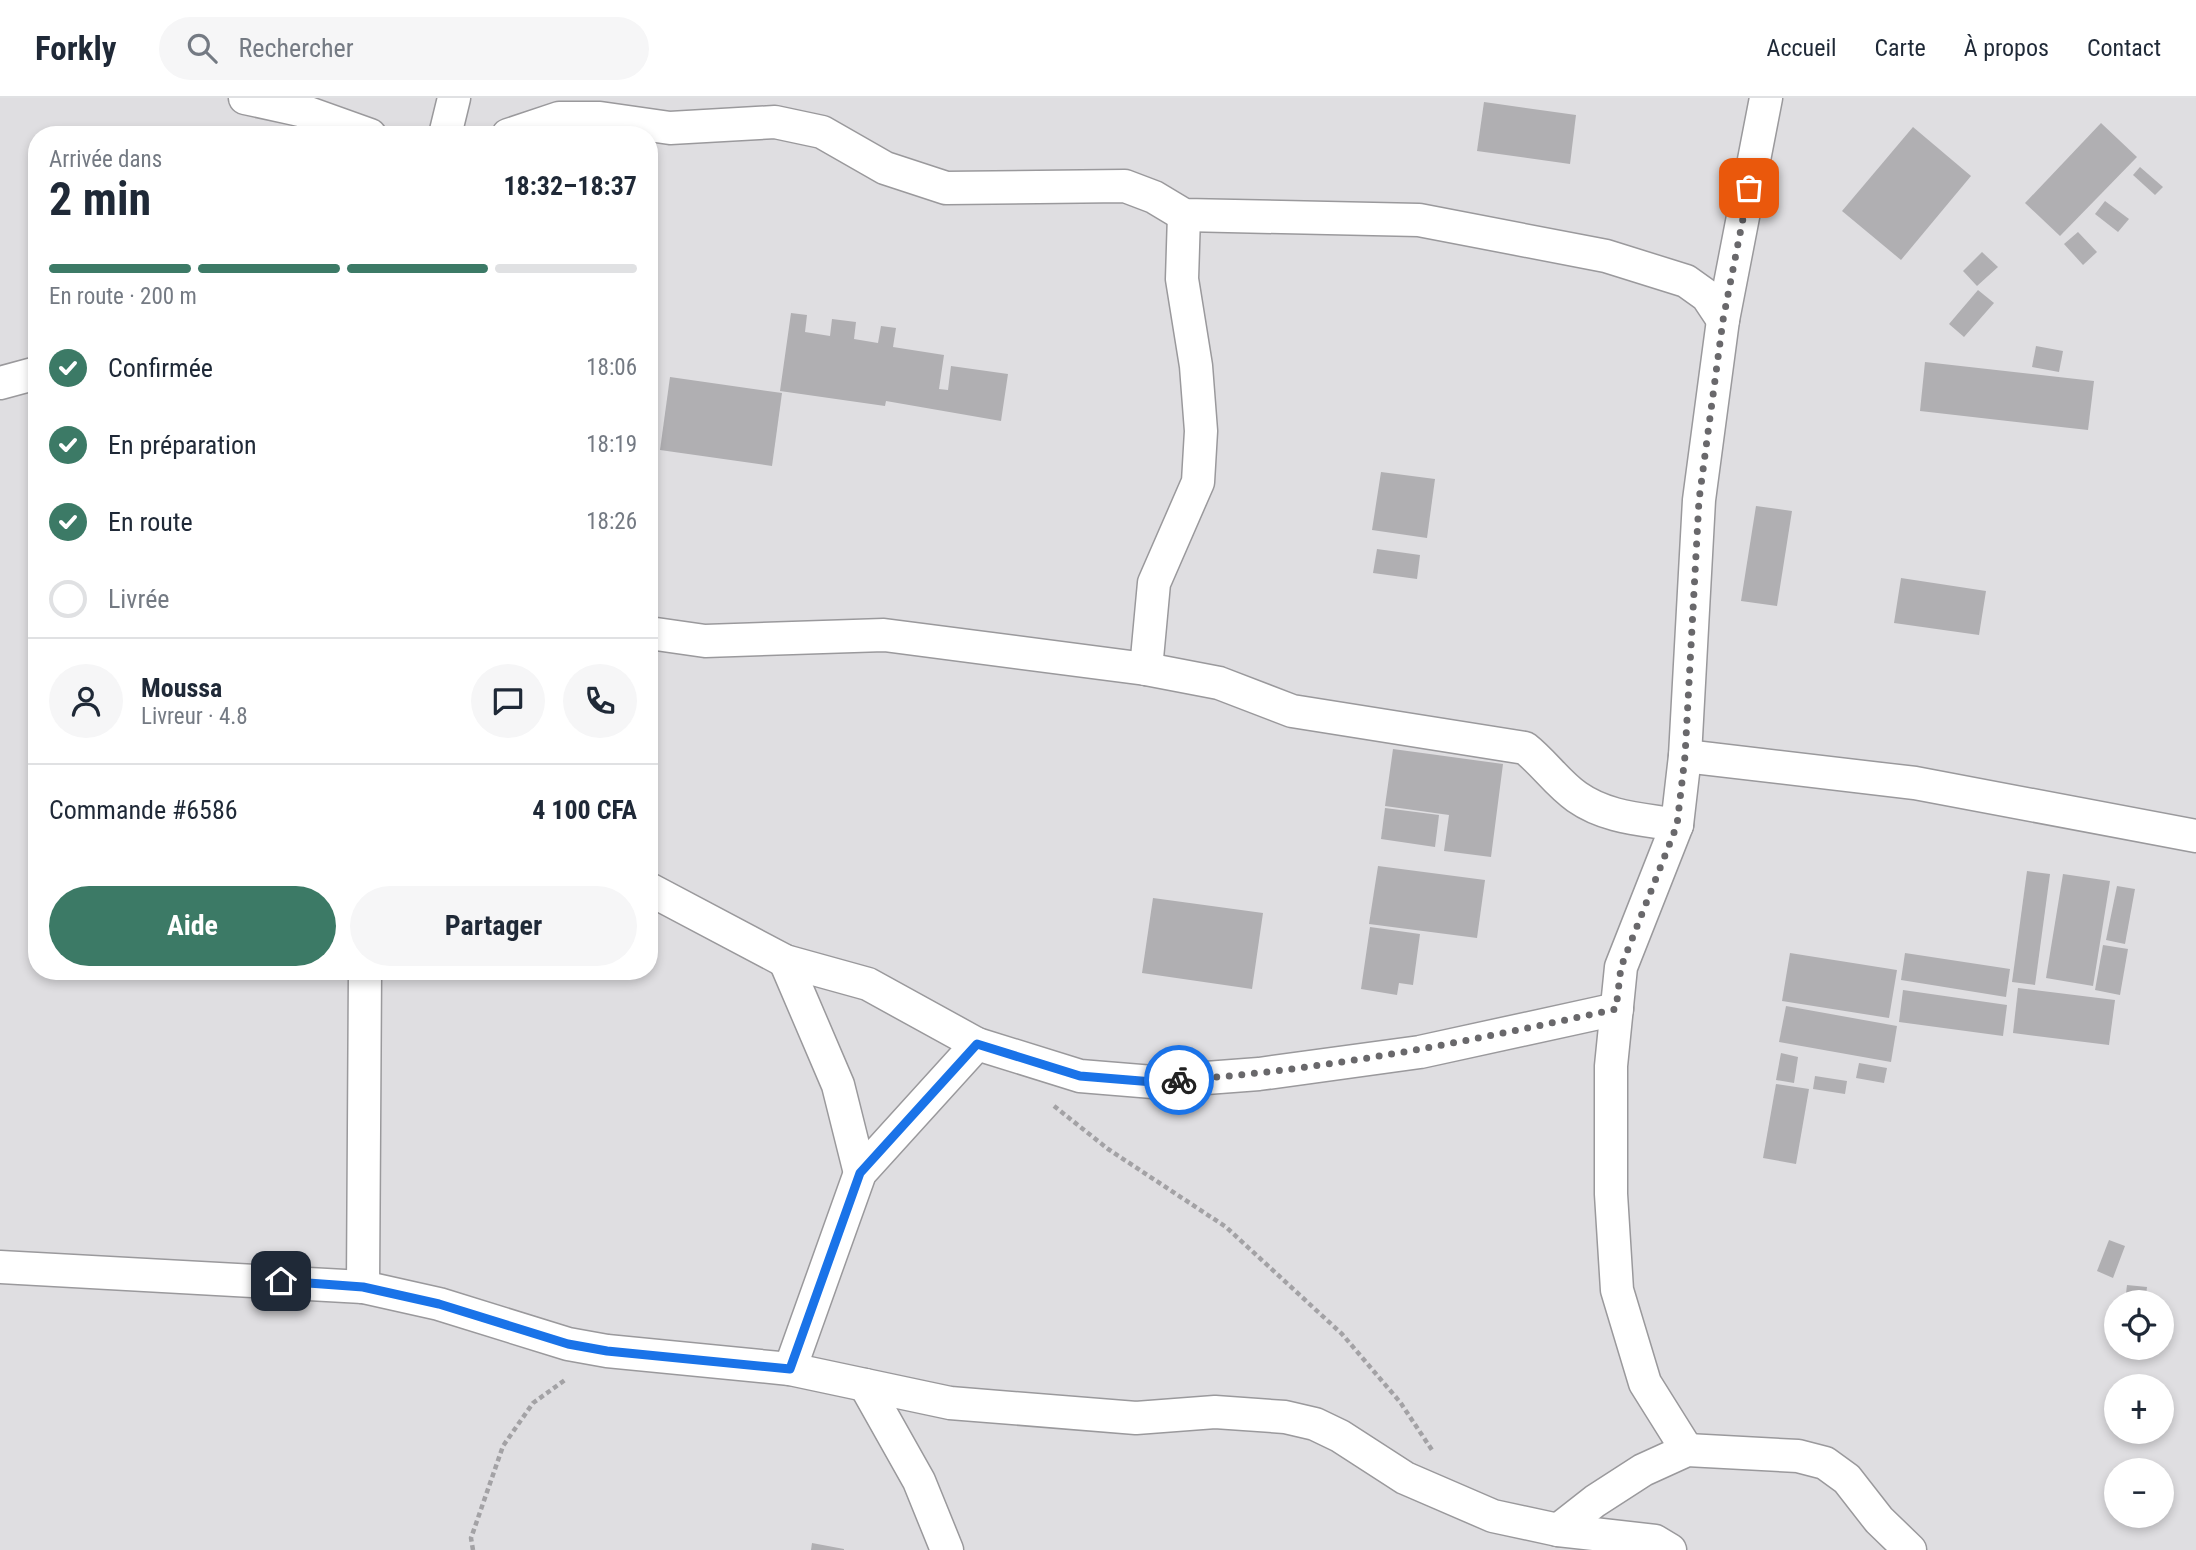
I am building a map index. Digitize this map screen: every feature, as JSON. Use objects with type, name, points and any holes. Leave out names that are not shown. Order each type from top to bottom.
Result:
[{"type":"street","points":[[245,98],[300,110],[345,126]]},
{"type":"street","points":[[447,126],[454,98]]},
{"type":"street","points":[[1687,1450],[1645,1383],[1618,1290],[1611,1194],[1611,1066],[1621,967],[1677,825],[1685,756],[1694,549],[1723,320],[1766,98]]},
{"type":"street","points":[[535,126],[559,118],[600,118],[656,126]]},
{"type":"street","points":[[658,126],[670,128],[775,122],[822,132],[885,168],[946,188],[1125,186],[1154,197],[1184,215],[1419,220],[1606,257],[1686,281],[1707,296],[1723,320]]},
{"type":"street","points":[[1146,669],[1154,583],[1198,482],[1200,431],[1196,366],[1182,279],[1184,215]]},
{"type":"street","points":[[0,383],[28,375]]},
{"type":"street","points":[[658,633],[705,641],[884,635],[1146,669],[1219,684],[1292,710],[1525,748],[1547,765],[1576,796],[1608,814],[1677,825]]},
{"type":"street","points":[[1685,756],[1914,783],[2196,836]]},
{"type":"street","points":[[658,894],[785,961],[868,984],[977,1044],[1080,1076],[1153,1082],[1259,1074],[1420,1052],[1616,1009]]},
{"type":"street","points":[[785,961],[838,1086],[860,1173]]},
{"type":"street","points":[[363,1287],[365,980]]},
{"type":"street","points":[[790,1369],[860,1173],[977,1044]]},
{"type":"street","points":[[0,1267],[363,1287],[439,1304],[568,1344],[607,1351],[790,1369],[950,1404],[1161,1418],[1238,1412],[1285,1417],[1328,1430],[1405,1478],[1493,1516],[1558,1530],[1654,1541],[1670,1550]]},
{"type":"street","points":[[865,1385],[919,1481],[947,1550]]},
{"type":"street","points":[[1558,1530],[1643,1469],[1687,1450],[1798,1456],[1825,1463],[1847,1479],[1879,1520],[1910,1550]]},
{"type":"path","points":[[1053,1105],[1108,1149],[1226,1227],[1246,1245],[1342,1334],[1400,1402],[1438,1459]]},
{"type":"path","points":[[473,1550],[471,1538],[503,1446],[533,1403],[607,1351]]},
{"type":"building","points":[[1484,102],[1576,115],[1570,164],[1477,151]]},
{"type":"building","points":[[2101,123],[2137,157],[2060,236],[2025,203]]},
{"type":"building","points":[[1913,127],[1971,176],[1901,260],[1842,211]]},
{"type":"building","points":[[2140,167],[2163,187],[2155,195],[2133,175]]},
{"type":"building","points":[[2105,201],[2129,219],[2118,232],[2095,214]]},
{"type":"building","points":[[2078,232],[2097,252],[2083,265],[2064,244]]},
{"type":"building","points":[[1982,252],[1998,267],[1977,286],[1963,271]]},
{"type":"building","points":[[1978,290],[1994,303],[1964,337],[1949,324]]},
{"type":"building","points":[[791,313],[807,315],[805,332],[830,336],[832,319],[856,322],[854,339],[878,343],[881,326],[896,328],[893,347],[944,355],[939,389],[948,390],[951,366],[1008,374],[1001,421],[886,401],[885,406],[780,391]]},
{"type":"building","points":[[2036,346],[2063,351],[2059,372],[2032,367]]},
{"type":"building","points":[[1925,362],[2094,381],[2088,430],[1920,411]]},
{"type":"building","points":[[670,377],[782,393],[772,466],[660,450]]},
{"type":"building","points":[[1381,472],[1435,479],[1427,538],[1372,530]]},
{"type":"building","points":[[1756,506],[1792,511],[1777,606],[1741,601]]},
{"type":"building","points":[[1377,549],[1420,555],[1417,579],[1373,573]]},
{"type":"building","points":[[1901,578],[1986,591],[1979,635],[1894,623]]},
{"type":"building","points":[[1393,749],[1503,764],[1491,857],[1444,851],[1449,815],[1385,806]]},
{"type":"building","points":[[1385,808],[1439,815],[1435,847],[1381,839]]},
{"type":"building","points":[[1378,866],[1485,880],[1477,938],[1369,924]]},
{"type":"building","points":[[2027,871],[2050,874],[2035,985],[2012,982]]},
{"type":"building","points":[[2063,874],[2110,881],[2093,986],[2046,978]]},
{"type":"building","points":[[2117,886],[2135,889],[2125,944],[2106,940]]},
{"type":"building","points":[[1153,898],[1263,913],[1252,989],[1142,973]]},
{"type":"building","points":[[1370,927],[1420,934],[1413,985],[1399,983],[1397,995],[1361,989]]},
{"type":"building","points":[[2103,945],[2128,949],[2120,995],[2095,990]]},
{"type":"building","points":[[1790,953],[1897,970],[1889,1018],[1782,1001]]},
{"type":"building","points":[[1905,953],[2010,969],[2006,997],[1901,980]]},
{"type":"building","points":[[2018,988],[2115,1000],[2109,1045],[2013,1033]]},
{"type":"building","points":[[1903,990],[2007,1005],[2003,1036],[1899,1022]]},
{"type":"building","points":[[1786,1006],[1897,1026],[1891,1062],[1779,1042]]},
{"type":"building","points":[[1781,1053],[1798,1057],[1794,1083],[1776,1080]]},
{"type":"building","points":[[1859,1063],[1887,1068],[1884,1083],[1856,1078]]},
{"type":"building","points":[[1815,1076],[1847,1081],[1845,1094],[1813,1089]]},
{"type":"building","points":[[1776,1084],[1809,1089],[1796,1164],[1763,1158]]},
{"type":"building","points":[[2109,1240],[2125,1246],[2113,1278],[2097,1271]]},
{"type":"building","points":[[2127,1285],[2147,1287],[2147,1290],[2126,1290]]},
{"type":"building","points":[[812,1543],[844,1549],[844,1550],[811,1550]]},
{"type":"way so far","points":[[1179,1080],[1259,1074],[1420,1052],[1616,1009],[1621,967],[1677,825],[1685,756],[1694,549],[1699,500],[1723,320],[1749,188]]},
{"type":"route","points":[[281,1281],[363,1287],[439,1304],[568,1344],[607,1351],[790,1369],[860,1173],[977,1044],[1080,1076],[1153,1082],[1179,1080]]}]
